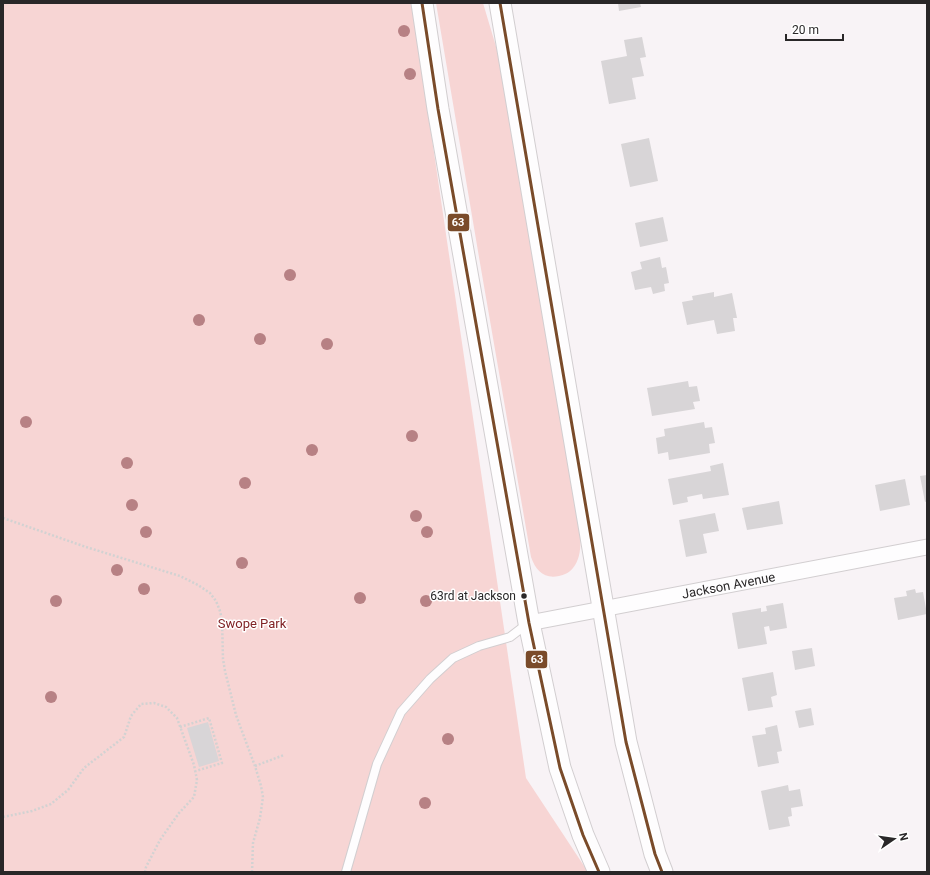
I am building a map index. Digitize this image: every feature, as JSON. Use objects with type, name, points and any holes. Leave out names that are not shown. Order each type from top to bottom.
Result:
[{"type":"main road","points":[[422,3],[438,109],[529,623],[560,768],[583,835],[599,872]]},
{"type":"main road","points":[[500,3],[626,742],[655,854],[662,872]]},
{"type":"street","name":"Jackson Avenue","points":[[529,623],[927,547]]},
{"type":"lane","points":[[346,872],[377,764],[401,712],[430,679],[454,658],[479,646],[510,637],[529,623]]},
{"type":"path","points":[[3,518],[86,547],[180,576],[210,593],[216,601],[222,620],[223,659],[225,671],[236,715],[255,766],[263,797],[260,818],[253,843],[252,872]]},
{"type":"path","points":[[3,817],[32,811],[51,804],[68,790],[84,768],[124,737],[131,716],[141,704],[154,703],[166,707],[177,718],[196,771],[197,780],[194,797],[179,813],[160,840],[146,867],[145,872]]},
{"type":"path","points":[[180,727],[209,718],[222,763],[196,771]]},
{"type":"path","points":[[255,766],[284,755]]},
{"type":"green space","name":"Swope Park","points":[[3,3],[412,3],[526,778],[588,872],[3,872]]},
{"type":"green space","points":[[436,3],[483,3],[500,60],[580,532],[580,551],[578,560],[571,570],[559,576],[554,577],[541,573],[535,566],[531,557]]},
{"type":"building","points":[[618,3],[640,3],[641,7],[619,11]]},
{"type":"building","points":[[642,37],[646,57],[640,58],[644,76],[632,78],[636,99],[609,104],[601,61],[627,56],[624,40]]},
{"type":"building","points":[[649,138],[658,181],[630,187],[621,144]]},
{"type":"building","points":[[663,217],[668,241],[640,247],[635,223]]},
{"type":"building","points":[[660,257],[662,268],[666,267],[669,283],[664,284],[665,291],[653,294],[651,287],[635,290],[631,272],[642,269],[640,262]]},
{"type":"building","points":[[714,292],[714,297],[732,293],[737,318],[733,318],[735,331],[717,334],[714,320],[687,325],[682,302],[693,300],[692,296]]},
{"type":"building","points":[[688,381],[689,387],[697,386],[700,401],[693,402],[695,409],[652,416],[647,388]]},
{"type":"building","points":[[704,422],[705,428],[712,427],[715,443],[709,444],[710,453],[669,460],[668,452],[658,454],[656,438],[665,436],[664,429]]},
{"type":"building","points":[[723,463],[729,495],[703,499],[702,494],[687,497],[688,502],[673,505],[668,479],[711,471],[710,466]]},
{"type":"building","points":[[927,475],[927,501],[925,502],[920,476]]},
{"type":"building","points":[[905,479],[910,505],[880,511],[875,485]]},
{"type":"building","points":[[779,501],[783,524],[747,530],[742,508]]},
{"type":"building","points":[[715,513],[719,531],[703,534],[707,553],[686,557],[679,520]]},
{"type":"building","points":[[915,589],[916,593],[923,592],[927,614],[898,620],[894,598],[907,596],[906,591]]},
{"type":"building","points":[[783,603],[787,628],[770,631],[769,626],[764,627],[767,644],[738,649],[732,613],[761,608],[761,612],[767,611],[766,606]]},
{"type":"building","points":[[812,648],[815,666],[795,670],[792,651]]},
{"type":"building","points":[[773,672],[777,695],[771,697],[773,707],[748,711],[742,678]]},
{"type":"building","points":[[811,708],[814,725],[799,728],[795,711]]},
{"type":"building","points":[[208,722],[219,761],[199,767],[187,728]]},
{"type":"building","points":[[777,725],[782,751],[777,752],[779,763],[758,767],[752,736],[766,734],[765,728]]},
{"type":"building","points":[[788,785],[789,791],[800,789],[803,806],[791,808],[792,816],[788,817],[790,826],[769,830],[761,791]]},
{"type":"transit line","name":"63","points":[[422,3],[438,109],[529,623],[560,768],[583,835],[599,872]]},
{"type":"transit line","name":"63","points":[[500,3],[626,742],[655,854],[662,872]]},
{"type":"place","name":"63rd at Jackson","points":[[524,596]]}]
